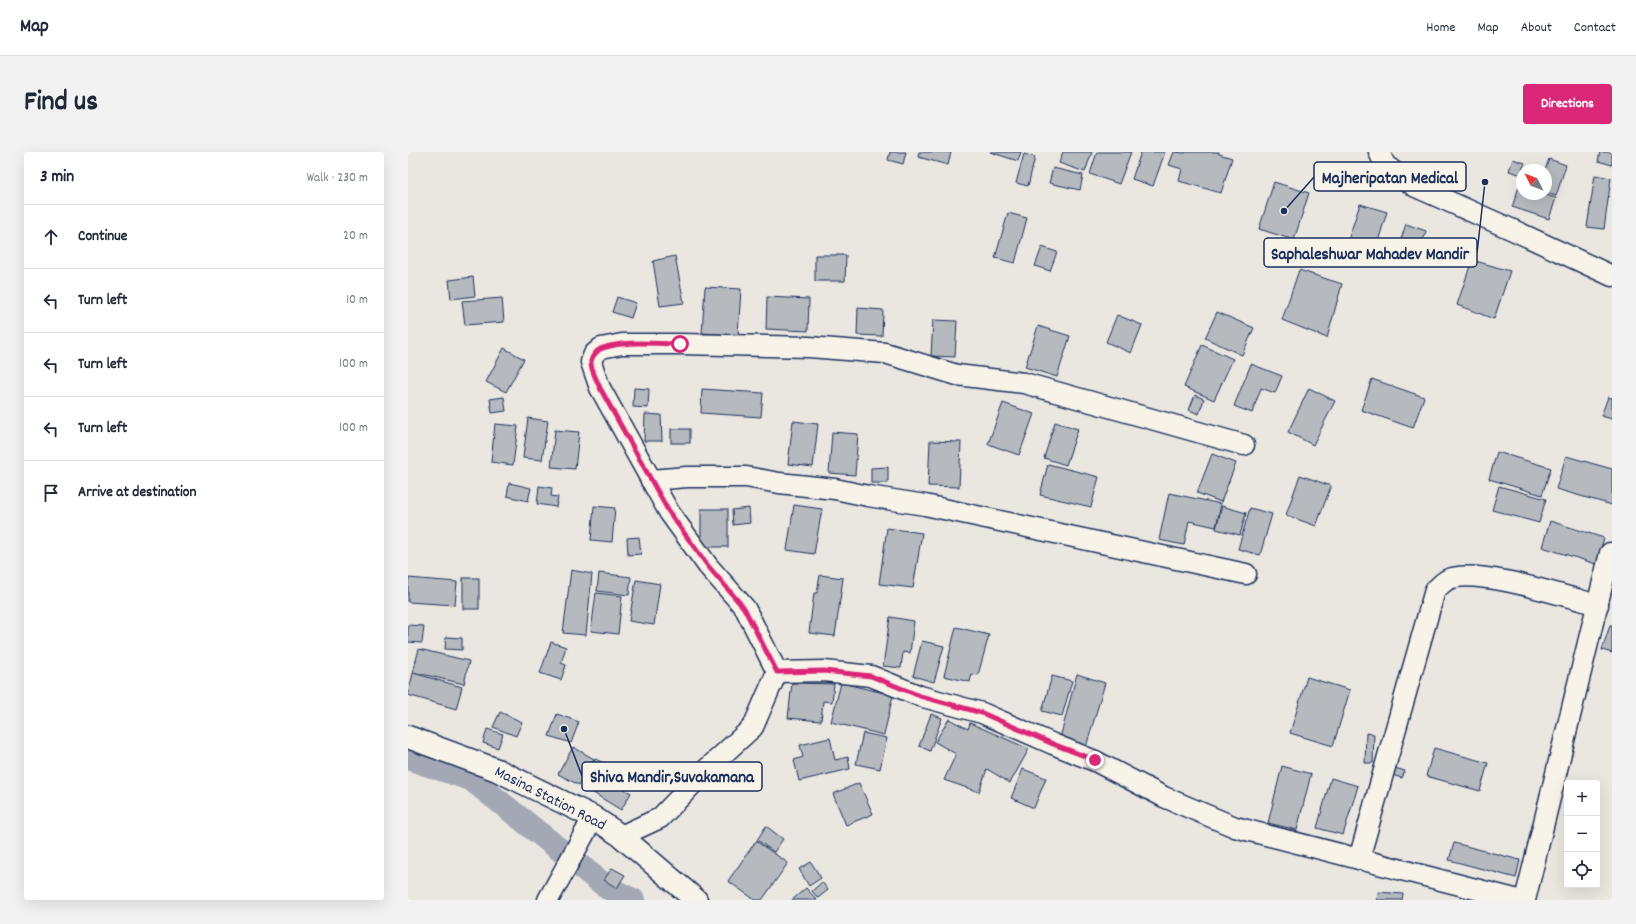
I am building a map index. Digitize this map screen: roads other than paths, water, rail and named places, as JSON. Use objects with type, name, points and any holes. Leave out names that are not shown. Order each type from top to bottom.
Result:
[{"type":"street","points":[[1379,152],[1385,165],[1414,186],[1612,276]]},
{"type":"street","points":[[777,672],[744,608],[704,560],[669,512],[600,388],[591,362],[594,354],[601,348],[622,344],[680,344],[809,347],[885,353],[957,375],[1024,383],[1244,444]]},
{"type":"street","points":[[651,480],[687,477],[746,478],[835,489],[925,505],[1246,574]]},
{"type":"street","points":[[1525,900],[1610,553],[1612,553]]},
{"type":"street","points":[[1360,859],[1435,590],[1448,579],[1471,575],[1503,580],[1598,605]]},
{"type":"street","points":[[777,672],[824,671],[871,676],[920,696],[982,713],[1053,744],[1095,760],[1164,797],[1235,827],[1518,900]]},
{"type":"street","points":[[621,836],[660,818],[708,768],[753,727],[777,672]]},
{"type":"street","name":"Masina Station Road","points":[[408,737],[497,770],[593,817],[621,836],[696,900]]},
{"type":"street","points":[[548,900],[593,817]]},
{"type":"waterway","points":[[408,758],[471,779],[608,888],[633,900]]},
{"type":"place","name":"Saphaleshwar Mahadev Mandir","points":[[1485,182]]},
{"type":"place","name":"Majheripatan Medical","points":[[1284,211]]},
{"type":"place","name":"Shiva Mandir,Suvakamana","points":[[564,729]]}]
